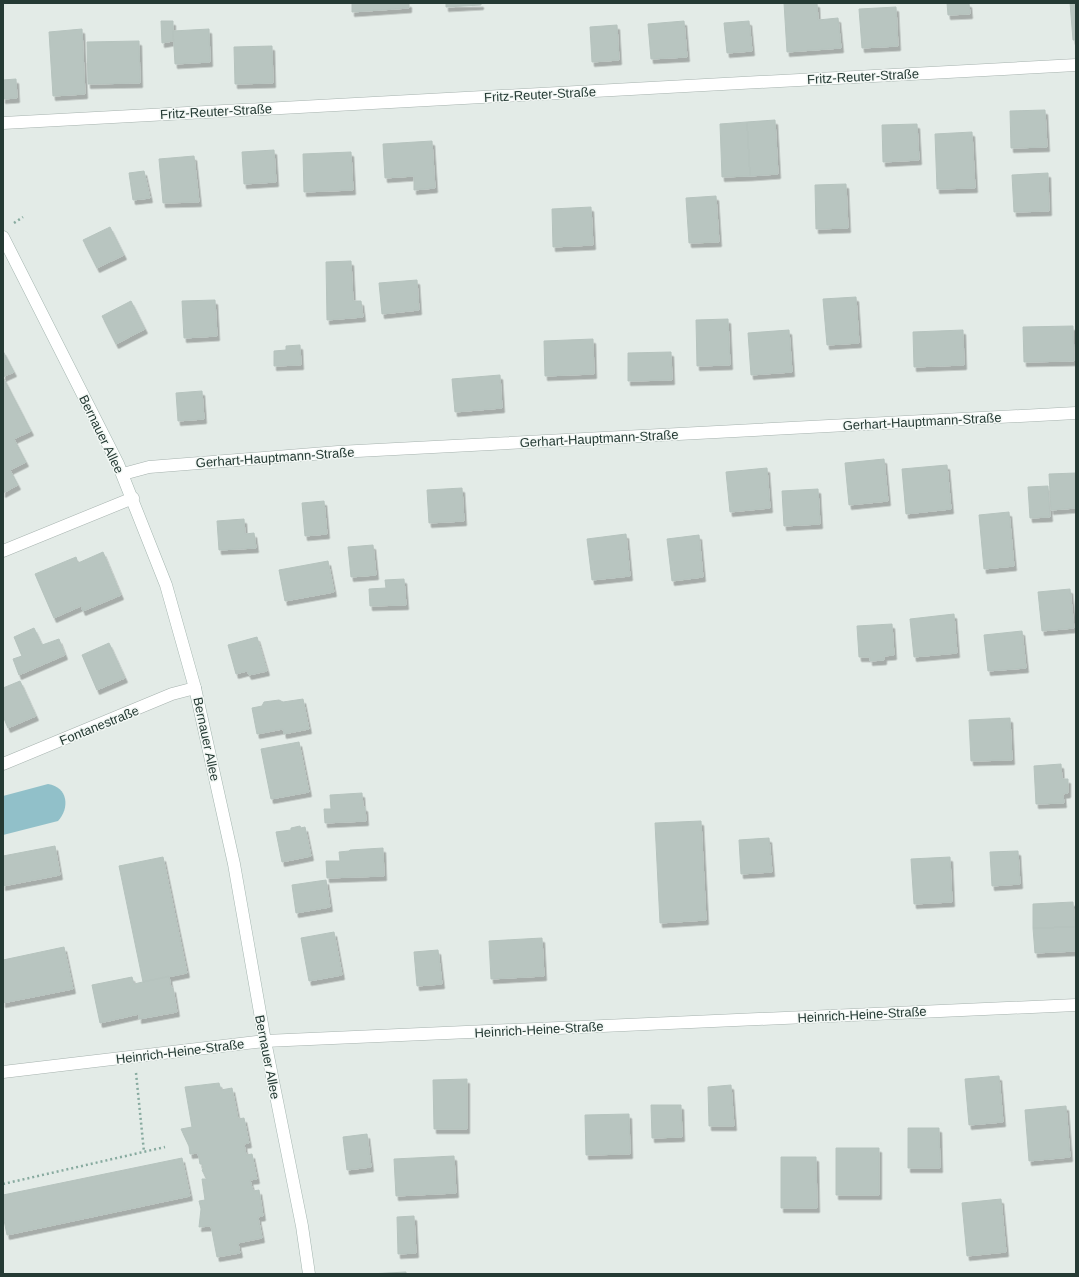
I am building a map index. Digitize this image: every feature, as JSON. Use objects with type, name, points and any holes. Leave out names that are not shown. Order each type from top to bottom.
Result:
[{"type":"street","name":"Fritz-Reuter-Straße","points":[[3,123],[1076,65]]},
{"type":"street","name":"Bernauer Allee","points":[[3,237],[122,474],[166,584],[195,688],[234,864],[265,1041],[302,1226],[309,1274]]},
{"type":"street","name":"Gerhart-Hauptmann-Straße","points":[[122,474],[149,467],[338,452],[1076,413]]},
{"type":"street","points":[[3,551],[132,498]]},
{"type":"street","name":"Fontanestraße","points":[[3,764],[172,694],[195,688]]},
{"type":"street","name":"Heinrich-Heine-Straße","points":[[3,1072],[265,1041],[1076,1005]]},
{"type":"path","points":[[14,223],[24,217]]},
{"type":"path","points":[[135,1056],[144,1152]]},
{"type":"path","points":[[3,1184],[166,1147]]},
{"type":"water","points":[[48,784],[60,789],[65,799],[64,810],[58,821],[3,835],[3,796]]},
{"type":"building","points":[[352,3],[409,3],[409,8],[352,12]]},
{"type":"building","points":[[446,3],[481,3],[481,5],[446,7]]},
{"type":"building","points":[[784,3],[817,3],[818,20],[838,18],[841,48],[787,52]]},
{"type":"building","points":[[947,3],[969,3],[970,14],[948,15]]},
{"type":"building","points":[[1070,3],[1076,3],[1076,40],[1073,40]]},
{"type":"building","points":[[896,7],[898,46],[862,48],[859,9]]},
{"type":"building","points":[[161,21],[173,21],[173,41],[162,43]]},
{"type":"building","points":[[684,21],[687,57],[651,59],[648,24]]},
{"type":"building","points":[[749,21],[752,51],[727,53],[724,23]]},
{"type":"building","points":[[617,25],[619,60],[592,62],[590,27]]},
{"type":"building","points":[[82,29],[85,94],[53,96],[49,32]]},
{"type":"building","points":[[209,29],[210,62],[175,64],[173,31]]},
{"type":"building","points":[[139,41],[140,83],[88,84],[87,42]]},
{"type":"building","points":[[272,46],[273,83],[235,84],[234,47]]},
{"type":"building","points":[[16,79],[17,98],[3,99],[3,80]]},
{"type":"building","points":[[1045,110],[1047,147],[1011,148],[1010,111]]},
{"type":"building","points":[[775,120],[778,174],[750,176],[747,122]]},
{"type":"building","points":[[747,122],[750,176],[722,177],[720,124]]},
{"type":"building","points":[[917,124],[919,160],[883,162],[882,125]]},
{"type":"building","points":[[972,132],[975,188],[937,189],[935,134]]},
{"type":"building","points":[[432,141],[435,188],[414,190],[414,176],[385,178],[383,144]]},
{"type":"building","points":[[274,150],[276,182],[244,184],[242,152]]},
{"type":"building","points":[[351,152],[353,190],[304,192],[303,154]]},
{"type":"building","points":[[194,156],[199,202],[163,203],[159,159]]},
{"type":"building","points":[[144,171],[150,198],[133,200],[129,173]]},
{"type":"building","points":[[1048,173],[1049,211],[1014,212],[1012,175]]},
{"type":"building","points":[[846,184],[848,228],[816,229],[815,185]]},
{"type":"building","points":[[716,196],[719,242],[689,243],[686,198]]},
{"type":"building","points":[[591,207],[593,245],[553,247],[552,209]]},
{"type":"building","points":[[110,227],[124,255],[97,268],[83,240]]},
{"type":"building","points":[[351,261],[353,301],[361,301],[363,317],[327,320],[326,262]]},
{"type":"building","points":[[417,280],[419,310],[382,314],[379,283]]},
{"type":"building","points":[[856,297],[859,343],[827,345],[823,299]]},
{"type":"building","points":[[215,300],[217,336],[184,338],[182,301]]},
{"type":"building","points":[[131,301],[145,329],[116,344],[102,316]]},
{"type":"building","points":[[728,319],[730,365],[697,366],[696,320]]},
{"type":"building","points":[[1073,326],[1074,361],[1024,362],[1023,327]]},
{"type":"building","points":[[789,330],[792,372],[751,375],[748,333]]},
{"type":"building","points":[[963,330],[964,365],[914,367],[913,332]]},
{"type":"building","points":[[593,339],[594,374],[545,376],[544,341]]},
{"type":"building","points":[[300,345],[301,365],[274,366],[274,351],[286,350],[286,346]]},
{"type":"building","points":[[3,351],[14,372],[3,377]]},
{"type":"building","points":[[671,352],[672,380],[628,381],[628,353]]},
{"type":"building","points":[[500,375],[502,408],[455,412],[452,379]]},
{"type":"building","points":[[3,377],[31,431],[14,439],[26,462],[10,470],[18,485],[3,493]]},
{"type":"building","points":[[202,391],[204,419],[178,421],[176,393]]},
{"type":"building","points":[[884,459],[888,501],[849,505],[845,463]]},
{"type":"building","points":[[947,465],[951,509],[906,514],[902,469]]},
{"type":"building","points":[[767,468],[770,508],[730,512],[726,472]]},
{"type":"building","points":[[1076,473],[1076,508],[1051,510],[1049,474]]},
{"type":"building","points":[[1048,486],[1050,517],[1030,518],[1028,487]]},
{"type":"building","points":[[462,488],[464,521],[429,523],[427,490]]},
{"type":"building","points":[[818,489],[820,524],[784,526],[782,491]]},
{"type":"building","points":[[324,501],[327,534],[305,536],[302,503]]},
{"type":"building","points":[[1009,512],[1014,566],[984,569],[979,515]]},
{"type":"building","points":[[244,519],[245,534],[254,533],[256,548],[219,550],[217,521]]},
{"type":"building","points":[[626,534],[630,576],[592,580],[587,539]]},
{"type":"building","points":[[699,535],[703,577],[672,581],[667,539]]},
{"type":"building","points":[[373,545],[376,575],[351,577],[348,547]]},
{"type":"building","points":[[103,552],[121,595],[83,611],[81,606],[54,618],[35,574],[76,557],[78,563]]},
{"type":"building","points":[[328,561],[334,592],[285,601],[279,570]]},
{"type":"building","points":[[404,579],[406,605],[370,606],[369,589],[386,588],[385,580]]},
{"type":"building","points":[[1070,589],[1074,628],[1042,631],[1038,592]]},
{"type":"building","points":[[954,614],[957,653],[914,657],[910,619]]},
{"type":"building","points":[[892,624],[894,655],[884,656],[884,660],[870,661],[870,657],[859,657],[857,626]]},
{"type":"building","points":[[34,628],[42,645],[59,639],[65,655],[19,675],[13,659],[22,656],[14,637]]},
{"type":"building","points":[[1022,631],[1026,668],[988,671],[984,635]]},
{"type":"building","points":[[257,637],[267,671],[249,675],[247,671],[236,674],[228,645]]},
{"type":"building","points":[[109,643],[125,678],[97,690],[82,655]]},
{"type":"building","points":[[20,681],[36,716],[8,728],[3,716],[3,688]]},
{"type":"building","points":[[303,699],[309,729],[284,734],[283,729],[257,734],[252,708],[262,706],[264,702],[279,700],[283,702]]},
{"type":"building","points":[[1010,718],[1012,760],[971,761],[969,720]]},
{"type":"building","points":[[299,742],[309,792],[271,799],[261,749]]},
{"type":"building","points":[[1061,764],[1062,779],[1068,779],[1068,793],[1063,794],[1064,803],[1036,804],[1034,766]]},
{"type":"building","points":[[362,793],[366,821],[325,823],[324,809],[331,809],[330,795]]},
{"type":"building","points":[[701,821],[706,920],[660,923],[655,823]]},
{"type":"building","points":[[300,826],[301,828],[305,827],[311,856],[282,862],[276,832],[291,830],[291,828]]},
{"type":"building","points":[[769,838],[772,872],[741,874],[739,840]]},
{"type":"building","points":[[55,846],[60,875],[3,886],[3,856]]},
{"type":"building","points":[[383,848],[384,876],[327,878],[326,861],[340,861],[339,852]]},
{"type":"building","points":[[1018,851],[1020,884],[992,886],[990,852]]},
{"type":"building","points":[[163,857],[187,973],[143,982],[119,866]]},
{"type":"building","points":[[950,857],[952,902],[914,904],[911,859]]},
{"type":"building","points":[[326,880],[330,907],[296,913],[292,885]]},
{"type":"building","points":[[1073,902],[1075,927],[1033,928],[1033,904]]},
{"type":"building","points":[[1075,927],[1076,951],[1035,953],[1033,928]]},
{"type":"building","points":[[334,932],[342,975],[309,981],[301,938]]},
{"type":"building","points":[[542,938],[544,976],[491,979],[489,941]]},
{"type":"building","points":[[64,947],[73,989],[3,1003],[3,960]]},
{"type":"building","points":[[438,950],[442,984],[417,986],[414,952]]},
{"type":"building","points":[[169,976],[171,988],[173,988],[177,1012],[139,1019],[139,1014],[100,1023],[92,985],[132,977],[134,984]]},
{"type":"building","points":[[999,1076],[1003,1122],[969,1125],[965,1079]]},
{"type":"building","points":[[467,1079],[467,1129],[434,1129],[433,1080]]},
{"type":"building","points":[[219,1083],[221,1090],[232,1088],[238,1119],[244,1118],[249,1143],[244,1144],[246,1155],[252,1154],[257,1179],[250,1180],[253,1191],[259,1190],[263,1216],[258,1217],[262,1238],[238,1243],[240,1253],[217,1257],[211,1226],[199,1227],[201,1209],[199,1201],[205,1200],[202,1179],[207,1178],[202,1170],[202,1164],[200,1164],[198,1153],[190,1154],[189,1146],[181,1129],[192,1127],[185,1087]]},
{"type":"building","points":[[731,1085],[734,1126],[709,1126],[708,1087]]},
{"type":"building","points":[[651,1105],[681,1105],[682,1137],[652,1138]]},
{"type":"building","points":[[1066,1106],[1070,1157],[1029,1161],[1025,1110]]},
{"type":"building","points":[[629,1114],[630,1154],[586,1155],[585,1115]]},
{"type":"building","points":[[908,1128],[939,1128],[940,1168],[908,1168]]},
{"type":"building","points":[[367,1134],[371,1167],[347,1170],[343,1137]]},
{"type":"building","points":[[836,1148],[879,1148],[879,1195],[836,1195]]},
{"type":"building","points":[[454,1156],[456,1193],[396,1196],[394,1159]]},
{"type":"building","points":[[781,1157],[816,1157],[817,1208],[781,1208]]},
{"type":"building","points":[[182,1158],[190,1196],[7,1235],[3,1215],[3,1195]]},
{"type":"building","points":[[1001,1199],[1006,1252],[967,1256],[962,1203]]},
{"type":"building","points":[[414,1216],[416,1253],[398,1254],[397,1217]]},
{"type":"building","points":[[406,1272],[406,1274],[369,1274]]}]
